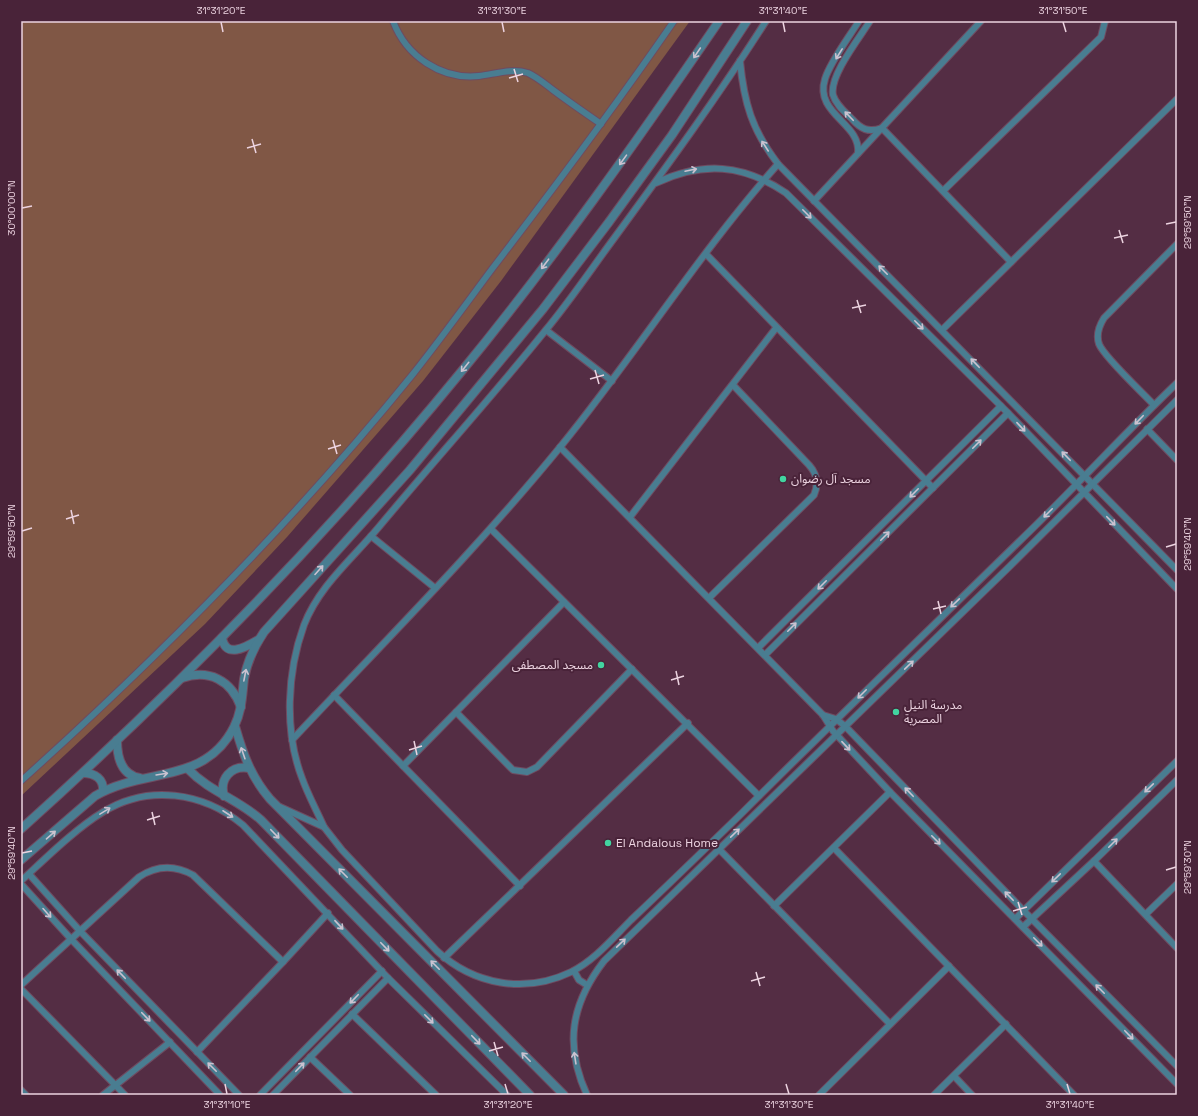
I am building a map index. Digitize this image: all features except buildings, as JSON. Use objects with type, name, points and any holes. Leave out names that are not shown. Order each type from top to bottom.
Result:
[{"type":"street","points":[[392,21],[398,34],[408,46],[429,65],[455,75],[469,77],[510,71],[528,74],[600,124]]},
{"type":"street","points":[[21,781],[162,648],[270,537],[348,450],[414,373],[581,153],[674,21]]},
{"type":"street","points":[[21,829],[83,773],[222,638],[327,526],[468,363],[524,293],[622,162],[719,21]]},
{"type":"street","points":[[21,860],[95,796],[103,791],[140,778],[188,769],[212,755],[225,742],[235,726],[241,707],[246,669],[258,640],[270,624],[410,470],[538,315],[609,222],[672,135],[747,21]]},
{"type":"street","points":[[766,21],[740,61],[654,184],[546,330],[371,536],[328,584],[314,604],[304,626],[292,680],[291,731],[302,778],[324,827],[342,850],[444,958],[468,974],[482,979],[505,983],[522,984],[545,981],[574,971],[598,952],[713,842],[836,719],[1085,476],[1177,383]]},
{"type":"street","points":[[858,153],[859,147],[855,136],[827,106],[823,89],[828,72],[859,21]]},
{"type":"street","points":[[870,21],[836,76],[833,89],[836,101],[862,128],[868,131],[882,128]]},
{"type":"street","points":[[814,200],[981,21]]},
{"type":"street","points":[[943,191],[1101,37],[1104,21]]},
{"type":"street","points":[[740,61],[742,84],[750,117],[765,147],[778,164],[1177,570]]},
{"type":"street","points":[[942,330],[1177,99]]},
{"type":"street","points":[[882,128],[1011,262]]},
{"type":"street","points":[[292,740],[491,529],[560,447],[612,381],[706,254],[778,164]]},
{"type":"street","points":[[654,184],[682,172],[712,168],[742,171],[764,180],[786,193],[1008,413],[1083,494],[1177,589]]},
{"type":"street","points":[[1154,405],[1102,350],[1098,337],[1098,330],[1104,318],[1177,244]]},
{"type":"street","points":[[706,254],[776,328],[933,488]]},
{"type":"street","points":[[907,314],[917,304]]},
{"type":"street","points":[[630,517],[776,328]]},
{"type":"street","points":[[546,330],[612,381]]},
{"type":"street","points":[[709,598],[814,495],[817,482],[814,470],[733,385]]},
{"type":"street","points":[[587,1095],[577,1072],[573,1042],[576,1012],[587,985],[612,952],[1083,494],[1177,400]]},
{"type":"street","points":[[758,648],[1001,406]]},
{"type":"street","points":[[765,655],[1008,413]]},
{"type":"street","points":[[1147,429],[1177,460]]},
{"type":"street","points":[[560,447],[823,715],[836,735],[890,792],[1177,1084]]},
{"type":"street","points":[[491,529],[688,723],[759,796]]},
{"type":"street","points":[[371,536],[435,588]]},
{"type":"street","points":[[403,766],[564,602]]},
{"type":"street","points":[[222,638],[225,646],[232,650],[241,649],[258,640]]},
{"type":"street","points":[[456,712],[513,770],[527,772],[537,766],[632,669]]},
{"type":"street","points":[[180,679],[199,675],[216,677],[233,692],[241,707]]},
{"type":"street","points":[[334,695],[520,886]]},
{"type":"street","points":[[823,715],[836,719],[845,726],[1031,919],[1177,1066]]},
{"type":"street","points":[[444,958],[688,723]]},
{"type":"street","points":[[235,726],[248,768],[264,792],[564,1095]]},
{"type":"street","points":[[117,740],[119,758],[123,768],[128,774],[140,778]]},
{"type":"street","points":[[1015,919],[1177,761]]},
{"type":"street","points":[[224,796],[222,785],[228,774],[237,768],[248,768]]},
{"type":"street","points":[[188,769],[205,784],[244,806],[261,820],[530,1095]]},
{"type":"street","points":[[83,773],[91,774],[100,779],[103,784],[103,791]]},
{"type":"street","points":[[1023,927],[1094,862],[1177,780]]},
{"type":"street","points":[[774,906],[890,792]]},
{"type":"street","points":[[220,1095],[71,939],[21,882],[94,818],[114,806],[147,796],[181,796],[214,806],[234,818],[328,913],[388,978],[507,1095]]},
{"type":"street","points":[[277,806],[324,827]]},
{"type":"street","points":[[713,842],[890,1024]]},
{"type":"street","points":[[834,848],[1074,1095]]},
{"type":"street","points":[[1094,862],[1146,914],[1177,948]]},
{"type":"street","points":[[21,984],[146,872],[162,867],[178,868],[193,875],[283,962]]},
{"type":"street","points":[[30,874],[80,931],[239,1095]]},
{"type":"street","points":[[1146,914],[1177,884]]},
{"type":"street","points":[[196,1052],[328,913]]},
{"type":"street","points":[[819,1095],[949,966]]},
{"type":"street","points":[[260,1095],[382,971]]},
{"type":"street","points":[[574,971],[579,980],[587,985]]},
{"type":"street","points":[[273,1095],[388,978]]},
{"type":"street","points":[[21,989],[125,1095]]},
{"type":"street","points":[[352,1014],[436,1095]]},
{"type":"street","points":[[934,1095],[1006,1024]]},
{"type":"street","points":[[103,1095],[170,1042]]},
{"type":"street","points":[[182,1055],[191,1046]]},
{"type":"street","points":[[310,1057],[350,1095]]},
{"type":"street","points":[[954,1076],[972,1095]]},
{"type":"street","points":[[21,1090],[26,1095]]},
{"type":"shaded area","points":[[21,21],[690,21],[501,281],[423,381],[287,537],[205,624],[21,796]]},
{"type":"place","name":"مسجد آل رضوان","points":[[783,479]]},
{"type":"place","name":"مسجد المصطفى","points":[[601,665]]},
{"type":"place","name":"مدرسة النيل المصرية","points":[[896,712]]},
{"type":"place","name":"El Andalous Home","points":[[608,843]]}]
